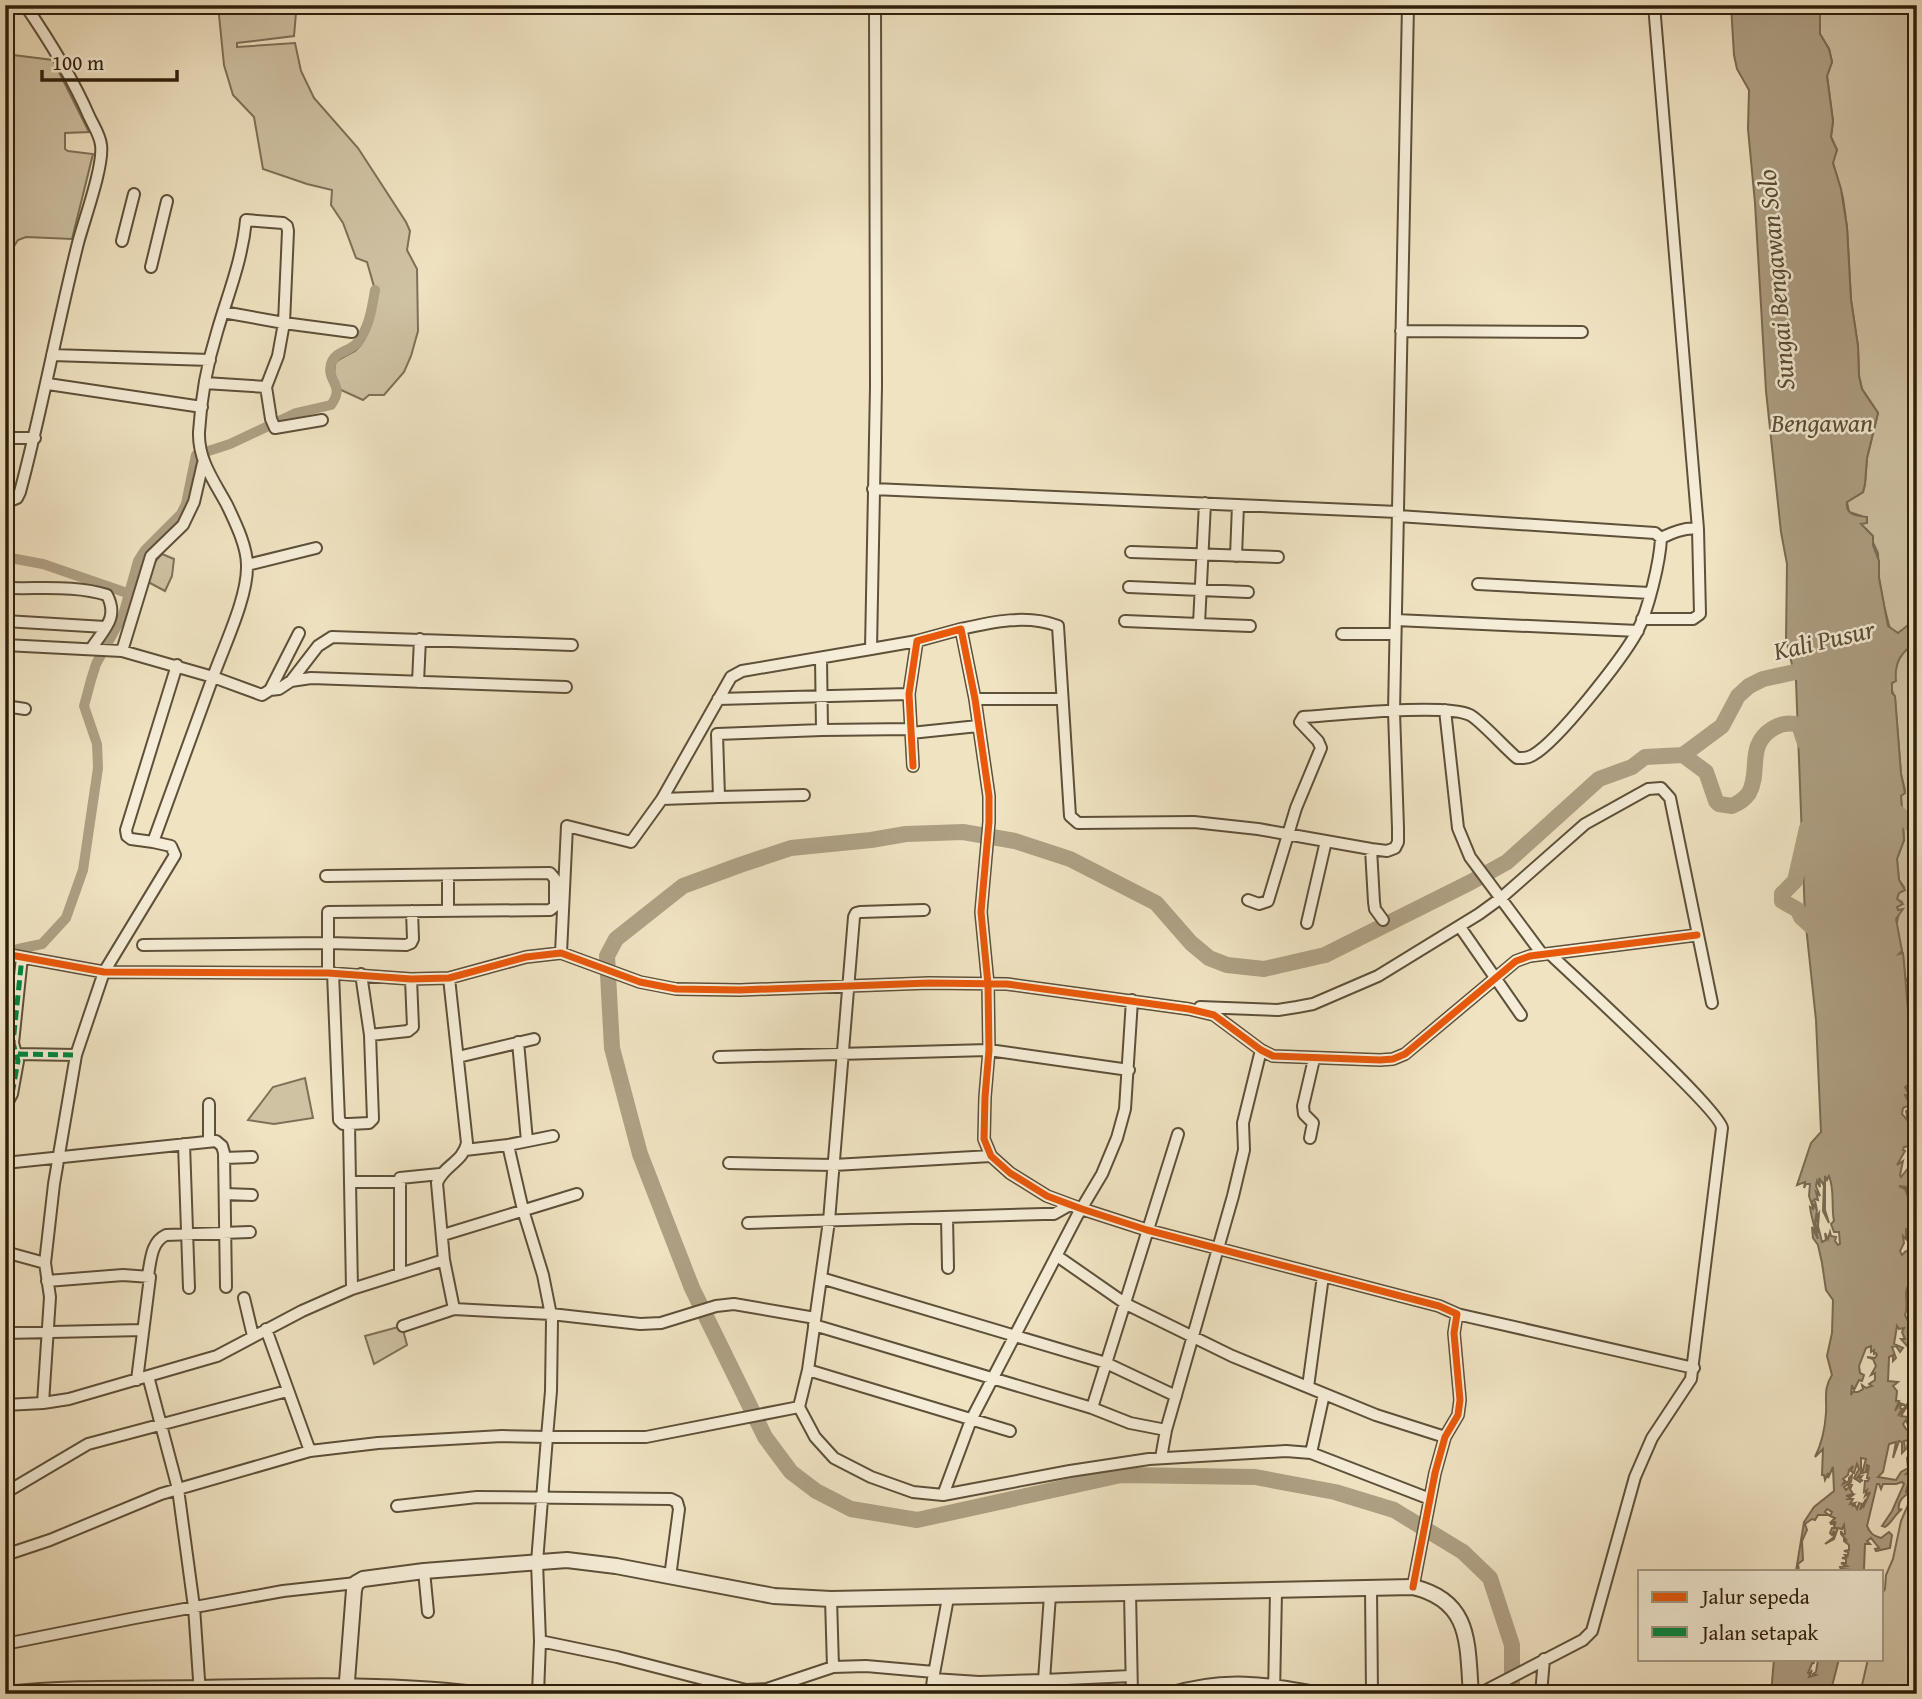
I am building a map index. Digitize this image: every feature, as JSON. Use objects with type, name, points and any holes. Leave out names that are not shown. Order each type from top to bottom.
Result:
[{"type":"street","points":[[5,503],[17,498],[20,492],[48,384],[52,355],[78,243],[101,159],[101,144],[86,107],[25,5]]},
{"type":"street","points":[[871,649],[876,386],[876,5]]},
{"type":"street","points":[[561,953],[567,827],[631,842],[662,799],[731,677],[742,671],[917,641],[998,621],[1038,621],[1058,626],[1070,816],[1073,821],[1194,822],[1391,850],[1398,842],[1394,712],[1408,5]]},
{"type":"street","points":[[1642,619],[1686,620],[1700,614],[1698,529],[1654,5]]},
{"type":"street","points":[[122,241],[134,194]]},
{"type":"street","points":[[151,267],[167,201]]},
{"type":"street","points":[[118,650],[151,556],[183,525],[194,502],[202,458],[199,434],[205,383],[223,312],[243,250],[246,220],[283,223],[288,231],[284,323],[278,356],[266,387],[272,423],[275,428],[322,420]]},
{"type":"street","points":[[223,312],[352,331]]},
{"type":"street","points":[[1401,331],[1582,332]]},
{"type":"street","points":[[52,355],[210,360]]},
{"type":"street","points":[[205,383],[266,387]]},
{"type":"street","points":[[48,384],[202,407]]},
{"type":"street","points":[[5,438],[35,438]]},
{"type":"street","points":[[153,842],[240,603],[247,565],[242,542],[228,507],[202,458]]},
{"type":"street","points":[[873,489],[1398,514],[1655,533],[1661,538]]},
{"type":"street","points":[[1199,624],[1205,503]]},
{"type":"street","points":[[1236,556],[1238,505]]},
{"type":"street","points":[[1661,538],[1674,532],[1698,529]]},
{"type":"street","points":[[1248,900],[1259,904],[1268,901],[1304,784],[1321,748],[1300,722],[1303,717],[1445,710],[1471,715],[1517,758],[1536,754],[1592,695],[1638,631],[1650,593],[1661,538]]},
{"type":"street","points":[[247,565],[316,548]]},
{"type":"street","points":[[1131,552],[1278,557]]},
{"type":"street","points":[[1478,584],[1650,593]]},
{"type":"street","points":[[1129,587],[1248,592]]},
{"type":"street","points":[[9,589],[74,589],[107,595],[113,607],[111,619],[96,649]]},
{"type":"street","points":[[1396,620],[1638,631]]},
{"type":"street","points":[[5,621],[105,627]]},
{"type":"street","points":[[1125,621],[1250,626]]},
{"type":"street","points":[[961,629],[975,699],[989,796],[981,912],[988,984],[989,1050],[984,1139],[991,1156],[1010,1173],[1047,1196],[1147,1230],[1438,1306],[1457,1314],[1694,1368]]},
{"type":"street","points":[[270,690],[299,633]]},
{"type":"street","points":[[1342,634],[1395,634]]},
{"type":"street","points":[[5,645],[118,650],[177,665],[262,695],[291,681],[318,646],[332,637],[572,645]]},
{"type":"street","points":[[418,682],[420,639]]},
{"type":"street","points":[[913,766],[909,694],[917,641]]},
{"type":"street","points":[[821,657],[822,730]]},
{"type":"street","points":[[43,1403],[50,1297],[45,1263],[76,1055],[104,972],[175,855],[171,846],[131,839],[126,830],[177,665]]},
{"type":"street","points":[[291,681],[311,678],[566,687]]},
{"type":"street","points":[[718,699],[909,694]]},
{"type":"street","points":[[975,699],[1062,698]]},
{"type":"street","points":[[5,706],[25,709]]},
{"type":"street","points":[[1445,710],[1458,828],[1470,857],[1546,954],[1693,1091],[1722,1123],[1694,1368],[1686,1389],[1652,1438],[1635,1477],[1592,1631],[1583,1640],[1479,1694]]},
{"type":"street","points":[[699,732],[911,731],[978,726]]},
{"type":"street","points":[[717,734],[719,797]]},
{"type":"street","points":[[1189,1009],[1204,1007],[1278,1010],[1312,1004],[1378,976],[1460,927],[1501,898],[1585,824],[1648,789],[1661,788],[1670,798],[1712,1003]]},
{"type":"street","points":[[662,799],[804,795]]},
{"type":"street","points":[[1307,923],[1326,841]]},
{"type":"street","points":[[1371,849],[1374,902],[1383,920]]},
{"type":"street","points":[[326,876],[550,873],[555,879],[555,906],[550,910],[328,912],[339,1120],[343,1125],[369,1123],[373,1119],[370,1035],[361,974]]},
{"type":"street","points":[[447,875],[448,911]]},
{"type":"street","points":[[924,910],[856,913],[829,1221],[808,1370],[800,1407],[815,1437],[834,1458],[871,1477],[914,1492],[943,1495],[1070,1471],[1161,1458],[1286,1451],[1311,1453],[1430,1499]]},
{"type":"street","points":[[143,945],[406,945],[413,939],[412,911]]},
{"type":"street","points":[[1460,927],[1521,1015]]},
{"type":"street","points":[[5,954],[104,972],[331,973],[411,979],[450,978],[526,957],[561,953],[640,982],[676,989],[740,990],[849,985],[1028,986],[1132,1000],[1214,1015],[1273,1056],[1380,1060],[1405,1054],[1516,961],[1546,954],[1697,935]]},
{"type":"street","points":[[5,1107],[12,1094],[12,1056],[22,957]]},
{"type":"street","points":[[400,1272],[398,1182],[403,1176],[440,1174],[466,1150],[450,978]]},
{"type":"street","points":[[370,1035],[408,1031],[413,1027],[411,979]]},
{"type":"street","points":[[943,1495],[971,1420],[1102,1174],[1117,1138],[1125,1109],[1132,1000]]},
{"type":"street","points":[[458,1057],[534,1039]]},
{"type":"street","points":[[518,1042],[527,1141]]},
{"type":"street","points":[[719,1057],[989,1050],[1129,1070]]},
{"type":"street","points":[[1161,1458],[1166,1430],[1220,1248],[1244,1150],[1244,1123],[1261,1050]]},
{"type":"street","points":[[12,1056],[76,1055]]},
{"type":"street","points":[[1310,1138],[1313,1123],[1304,1114],[1303,1106],[1314,1059]]},
{"type":"street","points":[[209,1104],[209,1141]]},
{"type":"street","points":[[349,1124],[352,1289]]},
{"type":"street","points":[[1092,1408],[1178,1134]]},
{"type":"street","points":[[466,1150],[553,1136]]},
{"type":"street","points":[[5,1163],[216,1141],[222,1146],[224,1157],[226,1287]]},
{"type":"street","points":[[184,1144],[189,1288]]},
{"type":"street","points":[[508,1145],[551,1314],[551,1391],[537,1562],[540,1641],[538,1694]]},
{"type":"street","points":[[729,1163],[834,1166],[991,1156]]},
{"type":"street","points":[[224,1157],[252,1157]]},
{"type":"street","points":[[440,1174],[436,1194],[444,1260],[454,1309]]},
{"type":"street","points":[[350,1182],[398,1182]]},
{"type":"street","points":[[443,1235],[577,1194]]},
{"type":"street","points":[[225,1195],[252,1195]]},
{"type":"street","points":[[748,1223],[1054,1214],[1070,1205]]},
{"type":"street","points":[[947,1217],[948,1268]]},
{"type":"street","points":[[200,1690],[194,1607],[178,1489],[162,1425],[143,1378],[143,1330],[151,1279],[148,1275],[154,1244],[166,1235],[250,1232]]},
{"type":"street","points":[[5,1252],[45,1263]]},
{"type":"street","points":[[1058,1256],[1126,1304],[1194,1335],[1232,1356],[1376,1415],[1444,1437]]},
{"type":"street","points":[[5,1405],[43,1403],[89,1394],[216,1356],[265,1329],[352,1289],[444,1260]]},
{"type":"street","points":[[47,1281],[148,1275]]},
{"type":"street","points":[[1308,1387],[1324,1276]]},
{"type":"street","points":[[821,1278],[1106,1363],[1176,1396]]},
{"type":"street","points":[[244,1298],[253,1336]]},
{"type":"street","points":[[403,1326],[454,1309],[661,1323],[716,1306],[734,1304],[815,1321],[992,1380],[1092,1408],[1130,1423],[1166,1430]]},
{"type":"street","points":[[1413,1587],[1444,1437],[1458,1415],[1460,1400],[1454,1333],[1457,1314]]},
{"type":"street","points":[[265,1329],[310,1451]]},
{"type":"street","points":[[5,1333],[143,1330]]},
{"type":"street","points":[[808,1370],[1010,1431]]},
{"type":"street","points":[[5,1493],[88,1444],[287,1391]]},
{"type":"street","points":[[1311,1453],[1324,1394]]},
{"type":"street","points":[[5,1555],[50,1541],[178,1489],[310,1451],[378,1443],[502,1436],[646,1437],[800,1407]]},
{"type":"street","points":[[397,1506],[477,1497],[671,1499],[677,1502],[679,1509],[670,1577]]},
{"type":"street","points":[[5,1644],[283,1591],[356,1583],[363,1579],[424,1571],[567,1560],[616,1566],[774,1595],[831,1599],[1413,1587],[1428,1591],[1443,1600],[1458,1616],[1466,1632],[1471,1694]]},
{"type":"street","points":[[424,1571],[428,1612]]},
{"type":"street","points":[[347,1688],[356,1583]]},
{"type":"street","points":[[1371,1588],[1371,1694]]},
{"type":"street","points":[[1273,1691],[1276,1591]]},
{"type":"street","points":[[1130,1593],[1132,1694]]},
{"type":"street","points":[[1044,1679],[1050,1595]]},
{"type":"street","points":[[931,1694],[948,1598]]},
{"type":"street","points":[[831,1599],[833,1667]]},
{"type":"street","points":[[540,1641],[617,1657],[746,1690],[767,1689],[833,1667],[866,1666],[979,1682],[1131,1676]]},
{"type":"street","points":[[1541,1694],[1544,1659]]},
{"type":"street","points":[[1166,1694],[1217,1682],[1246,1681],[1273,1691],[1327,1694]]},
{"type":"street","points":[[5,1692],[85,1687],[200,1690],[441,1687],[493,1694]]},
{"type":"shaded area","points":[[218,5],[301,5],[296,13],[294,36],[237,43],[237,47],[295,43],[301,71],[314,98],[358,148],[410,231],[407,250],[417,269],[418,331],[404,372],[384,395],[369,395],[363,400],[341,390],[334,375],[335,363],[355,351],[365,339],[377,291],[367,262],[356,258],[343,223],[331,205],[332,190],[263,169],[254,117],[233,95],[224,65]]},
{"type":"shaded area","points":[[1820,5],[1917,5],[1917,1089],[1906,1000],[1908,983],[1903,955],[1899,954],[1902,951],[1896,928],[1899,912],[1897,907],[1902,902],[1897,899],[1904,887],[1899,880],[1897,859],[1904,840],[1901,796],[1905,790],[1901,774],[1895,699],[1891,687],[1898,660],[1884,606],[1878,553],[1867,530],[1862,526],[1861,523],[1865,523],[1862,516],[1849,512],[1847,502],[1863,492],[1867,458],[1878,413],[1862,389],[1859,376],[1847,227],[1843,198],[1833,163],[1837,150],[1831,137],[1833,121],[1827,76],[1832,62],[1829,49],[1820,34]]},
{"type":"shaded area","points":[[5,54],[53,60],[89,132],[65,133],[65,149],[93,154],[72,239],[26,237],[18,240],[5,260]]},
{"type":"shaded area","points":[[162,554],[174,559],[172,576],[165,591],[148,582],[152,565]]},
{"type":"shaded area","points":[[305,1078],[313,1118],[274,1124],[248,1120],[273,1087]]},
{"type":"shaded area","points":[[402,1326],[407,1345],[374,1364],[365,1336]]},
{"type":"shaded area","points":[[1917,1484],[1917,1694],[1860,1694],[1868,1660],[1884,1660],[1884,1591],[1901,1521]]},
{"type":"water","name":"Bengawan","points":[[1731,5],[1820,5],[1820,34],[1829,49],[1832,62],[1827,76],[1833,121],[1831,137],[1837,150],[1833,163],[1841,189],[1847,227],[1859,376],[1862,389],[1878,413],[1867,458],[1863,492],[1847,502],[1847,506],[1852,514],[1867,517],[1867,523],[1861,524],[1873,536],[1888,626],[1898,633],[1917,618],[1917,641],[1900,658],[1896,668],[1896,681],[1892,683],[1892,693],[1895,696],[1905,793],[1901,796],[1904,840],[1897,859],[1899,880],[1905,890],[1899,893],[1897,899],[1903,904],[1897,907],[1898,910],[1903,909],[1896,919],[1902,951],[1899,954],[1903,953],[1914,1073],[1914,1081],[1905,1087],[1910,1096],[1909,1099],[1908,1095],[1905,1095],[1910,1105],[1903,1108],[1902,1114],[1908,1121],[1906,1111],[1911,1109],[1910,1114],[1916,1119],[1916,1106],[1913,1101],[1914,1091],[1907,1088],[1910,1086],[1917,1089],[1917,1144],[1915,1146],[1916,1143],[1911,1143],[1910,1146],[1904,1147],[1905,1151],[1897,1165],[1903,1161],[1901,1177],[1917,1157],[1917,1169],[1912,1170],[1914,1184],[1917,1179],[1917,1190],[1914,1188],[1911,1200],[1906,1187],[1899,1186],[1905,1189],[1910,1202],[1913,1203],[1914,1199],[1917,1202],[1917,1213],[1911,1216],[1917,1216],[1912,1221],[1917,1222],[1916,1231],[1914,1225],[1912,1227],[1915,1233],[1913,1232],[1910,1241],[1909,1230],[1906,1229],[1906,1239],[1903,1236],[1904,1243],[1900,1251],[1902,1255],[1910,1251],[1908,1249],[1914,1242],[1917,1246],[1915,1313],[1912,1314],[1911,1299],[1914,1296],[1910,1294],[1909,1285],[1905,1315],[1910,1325],[1910,1316],[1914,1316],[1915,1333],[1912,1335],[1915,1341],[1917,1338],[1917,1355],[1914,1353],[1913,1357],[1909,1354],[1913,1349],[1912,1343],[1908,1347],[1901,1339],[1905,1339],[1902,1332],[1904,1328],[1899,1329],[1897,1326],[1894,1344],[1903,1348],[1900,1352],[1896,1346],[1892,1347],[1896,1358],[1893,1361],[1893,1355],[1889,1357],[1888,1381],[1898,1382],[1893,1386],[1897,1391],[1896,1401],[1899,1401],[1895,1411],[1900,1403],[1905,1405],[1901,1405],[1898,1416],[1908,1403],[1916,1403],[1917,1394],[1917,1404],[1913,1404],[1913,1410],[1908,1410],[1907,1406],[1901,1416],[1907,1417],[1911,1411],[1908,1425],[1906,1420],[1903,1424],[1910,1432],[1917,1408],[1917,1435],[1910,1451],[1907,1449],[1908,1440],[1904,1441],[1905,1450],[1902,1453],[1902,1442],[1899,1441],[1893,1458],[1896,1442],[1889,1444],[1883,1472],[1878,1477],[1896,1480],[1901,1472],[1908,1468],[1907,1458],[1911,1452],[1909,1459],[1912,1469],[1906,1474],[1916,1475],[1916,1483],[1908,1484],[1906,1492],[1910,1492],[1899,1504],[1899,1510],[1902,1509],[1885,1527],[1882,1526],[1904,1484],[1883,1484],[1881,1489],[1877,1484],[1867,1526],[1872,1534],[1881,1538],[1889,1532],[1892,1535],[1890,1548],[1876,1551],[1875,1549],[1879,1548],[1871,1538],[1867,1541],[1870,1544],[1865,1544],[1863,1570],[1840,1567],[1847,1566],[1841,1563],[1846,1563],[1846,1559],[1842,1558],[1848,1555],[1848,1552],[1844,1551],[1849,1550],[1844,1539],[1847,1541],[1841,1534],[1841,1531],[1845,1534],[1844,1525],[1842,1529],[1838,1528],[1834,1539],[1825,1544],[1834,1537],[1834,1531],[1832,1535],[1830,1533],[1832,1528],[1836,1528],[1835,1524],[1830,1524],[1836,1522],[1831,1522],[1835,1518],[1830,1516],[1832,1512],[1827,1509],[1825,1512],[1829,1515],[1818,1515],[1815,1520],[1805,1524],[1807,1530],[1802,1541],[1803,1560],[1798,1564],[1799,1570],[1796,1570],[1804,1522],[1814,1507],[1834,1491],[1833,1467],[1828,1478],[1828,1473],[1825,1480],[1822,1475],[1823,1449],[1815,1457],[1824,1430],[1826,1389],[1832,1375],[1827,1356],[1832,1333],[1833,1300],[1826,1290],[1818,1245],[1813,1238],[1812,1227],[1818,1239],[1810,1207],[1813,1209],[1809,1196],[1810,1184],[1806,1184],[1804,1188],[1805,1182],[1797,1185],[1811,1143],[1821,1132],[1816,1020],[1805,917],[1796,681],[1786,640],[1787,564],[1781,532],[1766,391],[1748,129],[1749,90],[1737,69]],"holes":[[[1825,1176],[1827,1180],[1829,1176],[1832,1187],[1834,1221],[1831,1224],[1834,1232],[1839,1232],[1838,1245],[1836,1237],[1831,1236],[1830,1232],[1828,1239],[1825,1233],[1826,1240],[1822,1242],[1818,1226],[1819,1213],[1817,1216],[1818,1233],[1815,1222],[1817,1210],[1815,1201],[1816,1209],[1812,1202],[1815,1199],[1818,1200],[1816,1192],[1820,1196],[1816,1186],[1817,1181],[1820,1187],[1819,1178],[1823,1184],[1824,1182],[1823,1211],[1829,1223],[1825,1210]],[[1871,1346],[1871,1352],[1874,1350],[1877,1355],[1875,1358],[1867,1357],[1873,1359],[1876,1366],[1871,1375],[1875,1373],[1875,1380],[1869,1384],[1872,1386],[1866,1388],[1862,1385],[1863,1389],[1851,1395],[1852,1385],[1854,1390],[1859,1380],[1862,1381],[1864,1375],[1860,1373],[1859,1366],[1866,1348]],[[1861,1458],[1866,1459],[1862,1473],[1866,1472],[1867,1465],[1869,1466],[1865,1496],[1870,1492],[1860,1510],[1862,1504],[1859,1503],[1857,1509],[1855,1505],[1852,1506],[1855,1503],[1850,1504],[1853,1499],[1848,1499],[1853,1495],[1846,1496],[1853,1494],[1850,1489],[1852,1485],[1848,1484],[1852,1475],[1849,1481],[1843,1484],[1849,1470],[1853,1466],[1851,1471],[1854,1473],[1857,1464],[1859,1469],[1854,1478],[1863,1481],[1860,1479],[1862,1476],[1857,1478],[1861,1473]]]},
{"type":"water","points":[[1774,1660],[1813,1660],[1809,1677],[1816,1675],[1813,1674],[1816,1672],[1818,1660],[1839,1660],[1830,1694],[1771,1694]]},
{"type":"waterway","points":[[18,949],[42,944],[66,918],[83,870],[98,768],[97,744],[84,706],[96,664],[123,615],[138,561],[145,550],[181,514],[186,504],[196,455],[230,444],[296,413],[331,405],[337,393],[331,375],[331,364],[336,356],[354,346],[361,337],[369,318],[375,290]]},
{"type":"waterway","points":[[5,557],[43,564],[130,594]]},
{"type":"waterway","name":"Kali Pusur","points":[[1683,755],[1722,726],[1738,696],[1749,686],[1763,679],[1813,668]]},
{"type":"waterway","points":[[1683,755],[1706,772],[1716,801],[1732,806],[1749,793],[1754,776],[1756,751],[1764,736],[1772,729],[1785,724],[1799,725],[1805,743]]},
{"type":"waterway","points":[[1512,1694],[1512,1645],[1490,1578],[1463,1552],[1394,1510],[1335,1492],[1255,1477],[1121,1475],[917,1520],[851,1509],[816,1491],[791,1472],[765,1437],[692,1288],[640,1154],[612,1048],[607,956],[616,939],[683,886],[740,865],[791,848],[906,834],[963,832],[1015,841],[1070,859],[1156,903],[1191,943],[1209,958],[1227,965],[1264,969],[1325,955],[1507,862],[1599,779],[1632,767],[1645,757],[1683,755]]},
{"type":"waterway","points":[[1889,806],[1911,824],[1917,825]]},
{"type":"waterway","points":[[1807,828],[1795,881],[1782,894],[1782,901],[1798,910],[1801,917],[1812,927],[1823,927]]},
{"type":"waterway","points":[[5,1097],[9,1083]]},
{"type":"marked path","points":[[5,1107],[12,1094],[18,1061],[13,1043],[22,957]]},
{"type":"marked path","points":[[18,1054],[76,1055]]},
{"type":"cycle path","points":[[913,766],[909,694],[917,641],[961,629],[975,699],[989,796],[981,912],[988,984],[989,1050],[984,1139],[991,1156],[1010,1173],[1047,1196],[1082,1209],[1147,1230],[1439,1306],[1457,1314],[1454,1333],[1460,1400],[1458,1415],[1445,1437],[1435,1473],[1413,1587]]},
{"type":"cycle path","points":[[5,954],[104,972],[328,973],[411,979],[449,978],[526,957],[561,953],[640,982],[676,989],[740,990],[929,983],[1007,984],[1189,1009],[1214,1015],[1273,1056],[1380,1060],[1405,1054],[1516,961],[1530,956],[1697,935]]},
{"type":"water label","name":"Sungai Bengawan Solo","points":[[1776,280]]}]
